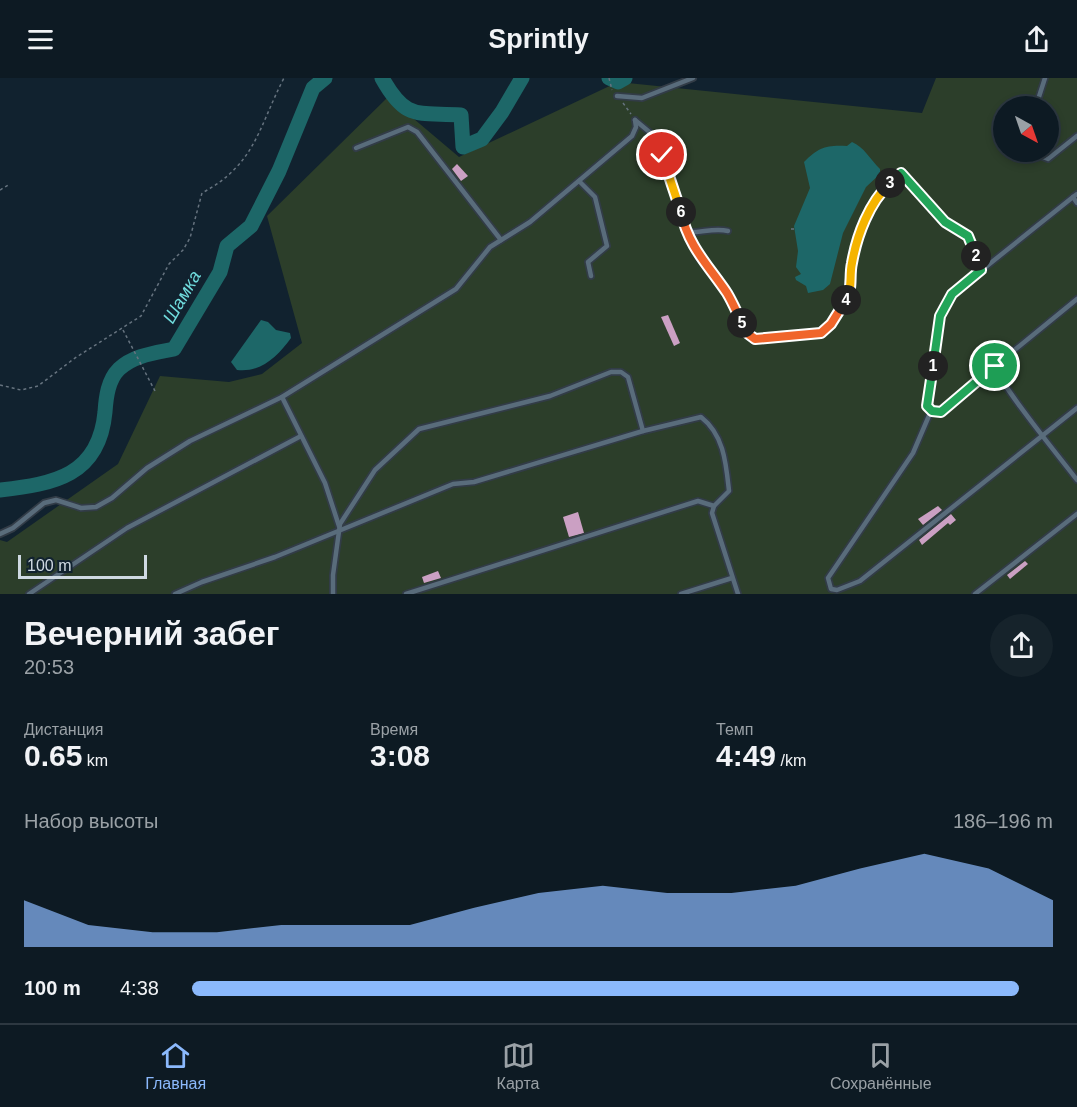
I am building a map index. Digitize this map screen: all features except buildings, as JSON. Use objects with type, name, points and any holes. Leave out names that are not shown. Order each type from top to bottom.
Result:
[{"type":"lane","points":[[617,96],[642,98],[693,78]]},
{"type":"lane","points":[[1039,96],[1045,78]]},
{"type":"lane","points":[[0,534],[13,528],[44,503],[56,500],[81,508],[96,507],[112,498],[147,468],[190,441],[282,397],[456,289],[490,247],[530,222],[632,136],[636,127],[635,120],[657,142],[681,209],[685,232],[699,258],[726,293],[747,333],[755,339],[821,333],[831,324],[850,293],[851,264],[868,211],[885,188],[901,173],[945,222],[968,236],[981,270]]},
{"type":"lane","points":[[356,148],[408,127],[417,132],[501,240]]},
{"type":"lane","points":[[1059,150],[1077,136]]},
{"type":"lane","points":[[579,181],[595,197],[607,246],[588,262],[591,276]]},
{"type":"lane","points":[[1077,203],[1075,196],[952,294],[940,316],[927,406],[932,411],[941,412],[1077,300]]},
{"type":"lane","points":[[685,232],[698,234],[719,228],[728,231]]},
{"type":"lane","points":[[995,366],[998,374],[1077,480]]},
{"type":"lane","points":[[333,594],[333,575],[340,529],[375,470],[418,429],[550,396],[611,372],[621,372],[628,377],[643,430]]},
{"type":"lane","points":[[282,397],[325,483],[340,529]]},
{"type":"lane","points":[[932,411],[913,453],[828,578],[831,589],[846,588],[860,581],[1077,408]]},
{"type":"lane","points":[[175,594],[202,582],[275,557],[453,484],[474,482],[643,430],[701,417],[714,427],[725,457],[729,491],[714,506],[712,513],[738,594]]},
{"type":"lane","points":[[29,594],[127,528],[301,436]]},
{"type":"lane","points":[[406,594],[698,501],[714,506]]},
{"type":"lane","points":[[975,594],[1077,514]]},
{"type":"lane","points":[[681,594],[732,578]]},
{"type":"path","points":[[0,385],[21,390],[38,386],[75,358],[141,316],[169,264],[183,250],[190,238],[202,193],[236,169],[256,142],[266,113],[284,78]]},
{"type":"path","points":[[0,190],[10,184]]},
{"type":"path","points":[[791,229],[797,229]]},
{"type":"path","points":[[123,329],[155,391]]},
{"type":"shaded area","points":[[936,78],[1077,78],[1077,594],[0,594],[0,540],[7,542],[118,464],[160,376],[229,382],[262,374],[302,343],[267,216],[388,97],[459,157],[618,82],[922,113]]},
{"type":"shaded area","points":[[852,142],[867,154],[880,169],[880,174],[866,187],[843,233],[830,284],[823,290],[808,293],[806,286],[795,277],[801,274],[796,267],[798,251],[794,226],[810,188],[804,162],[823,148],[847,146]]},
{"type":"shaded area","points":[[261,320],[268,322],[276,330],[290,333],[291,338],[268,362],[254,369],[237,370],[231,362]]},
{"type":"waterway","name":"Шамка","points":[[0,490],[55,480],[70,473],[83,463],[94,450],[101,433],[108,389],[115,373],[125,364],[138,358],[174,349],[220,272],[227,246],[251,226],[279,171],[313,88],[325,78]]},
{"type":"waterway","name":"Шамка","points":[[382,78],[398,102],[414,112],[461,115],[463,147],[482,139],[502,112],[522,78]]},
{"type":"waterway","name":"Шамка","points":[[609,78],[618,82],[625,78]]},
{"type":"route","points":[[662,155],[681,209],[685,232],[699,258],[726,293],[747,333],[755,339],[768,335],[821,333],[831,324],[850,293],[851,264],[868,211],[885,188],[901,173],[945,222],[968,236],[981,270],[952,294],[940,316],[927,406],[932,411],[941,412],[995,366]]}]
